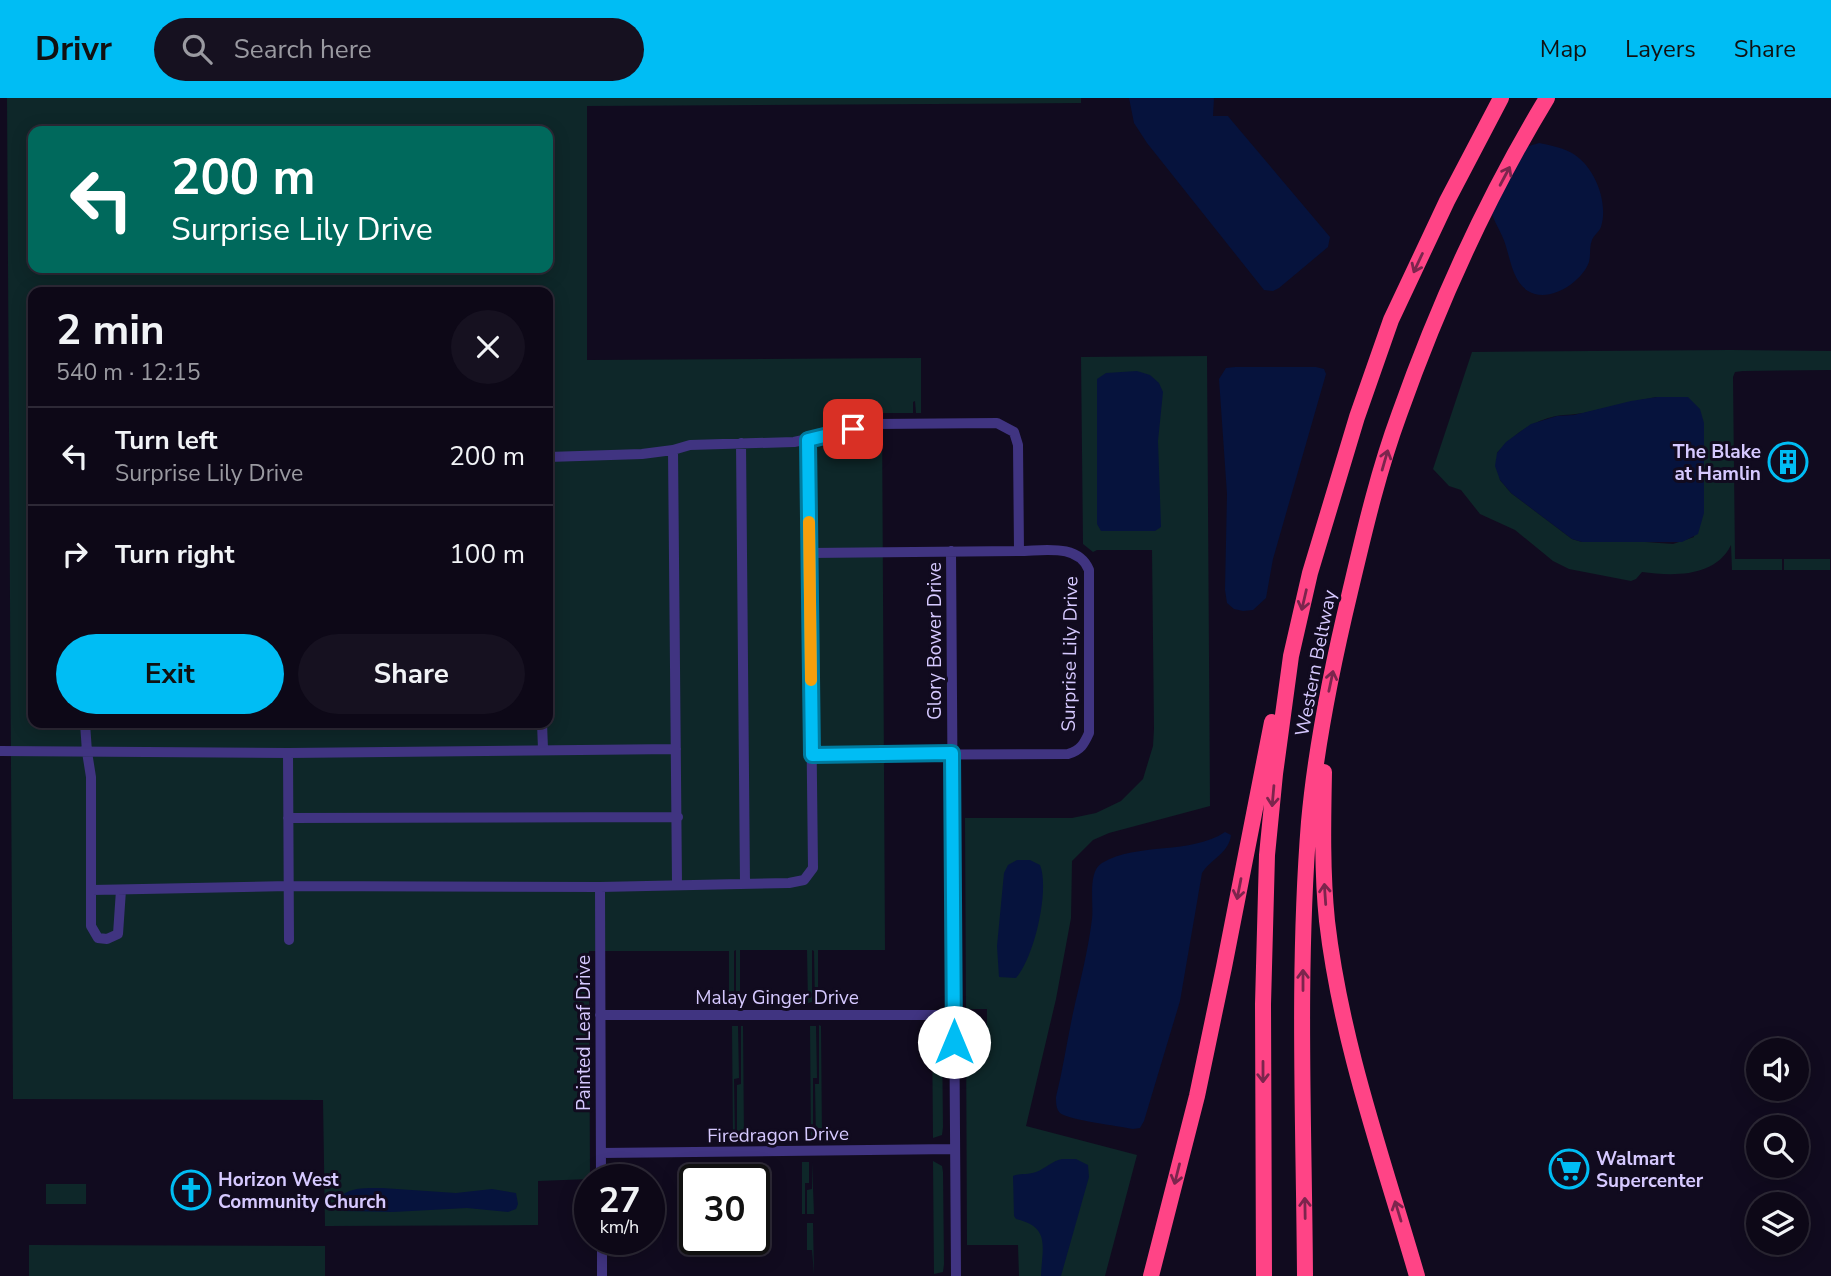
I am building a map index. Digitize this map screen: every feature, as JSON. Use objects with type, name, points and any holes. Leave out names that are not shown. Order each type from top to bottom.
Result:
[{"type":"highway","name":"Western Beltway","points":[[1264,1276],[1263,1004],[1267,855],[1291,656],[1310,573],[1357,418],[1391,320],[1447,201],[1501,98]]},
{"type":"highway","name":"Western Beltway","points":[[1306,1276],[1303,925],[1311,810],[1325,711],[1367,522],[1398,417],[1435,321],[1473,237],[1547,98]]},
{"type":"highway","points":[[1151,1276],[1197,1096],[1273,718],[1291,656]]},
{"type":"highway","points":[[1325,711],[1322,830],[1324,878],[1327,922],[1340,1004],[1355,1066],[1417,1276]]},
{"type":"street","points":[[553,457],[642,454],[673,450],[690,444],[808,440],[876,424],[997,423],[1014,432],[1018,445],[1019,551],[809,553]]},
{"type":"street","points":[[92,890],[289,886],[600,887],[789,883],[804,880],[813,868],[808,440]]},
{"type":"street","points":[[741,443],[745,884]]},
{"type":"street","points":[[673,450],[677,884]]},
{"type":"street","name":"Surprise Lily Drive","points":[[812,755],[1068,754],[1077,751],[1089,733],[1089,569],[1079,555],[1066,550],[1019,551]]},
{"type":"street","name":"Glory Bower Drive","points":[[951,551],[956,1276]]},
{"type":"street","points":[[85,728],[91,777],[91,926],[98,938],[107,939],[118,934],[121,926],[121,890]]},
{"type":"street","points":[[542,728],[543,749]]},
{"type":"street","points":[[0,751],[676,750]]},
{"type":"street","points":[[288,752],[289,940]]},
{"type":"street","points":[[288,818],[678,817]]},
{"type":"street","name":"Painted Leaf Drive","points":[[600,887],[601,1164]]},
{"type":"street","name":"Malay Ginger Drive","points":[[600,1015],[953,1015]]},
{"type":"street","name":"Firedragon Drive","points":[[601,1153],[954,1149]]},
{"type":"street","points":[[602,1255],[602,1276]]},
{"type":"green space","points":[[7,98],[1081,98],[1081,103],[587,106],[587,360],[921,358],[921,413],[916,413],[915,401],[913,413],[882,413],[885,950],[818,950],[818,1002],[815,1002],[812,950],[812,1002],[808,1003],[807,950],[740,950],[740,1003],[736,1003],[736,950],[734,1003],[729,1003],[729,951],[589,951],[590,1164],[574,1164],[574,1180],[538,1181],[538,1225],[325,1226],[323,1100],[13,1099]]},
{"type":"green space","points":[[1831,351],[1831,370],[1743,371],[1735,372],[1733,377],[1735,559],[1782,559],[1782,570],[1732,570],[1731,545],[1715,564],[1704,569],[1679,574],[1642,572],[1631,581],[1569,569],[1553,561],[1515,530],[1480,514],[1461,490],[1449,486],[1433,469],[1472,352]],"holes":[[[1657,397],[1694,537],[1673,544],[1582,542],[1572,539],[1511,493],[1500,480],[1497,453],[1524,430],[1547,418]]]},
{"type":"green space","points":[[1207,356],[1210,806],[1109,833],[1093,840],[1072,861],[1071,918],[1056,999],[1026,1126],[1137,1155],[1105,1276],[1019,1276],[1018,1245],[967,1245],[966,1025],[987,1025],[987,1009],[966,1009],[965,818],[1072,818],[1096,813],[1121,801],[1143,779],[1153,746],[1154,729],[1152,550],[1093,552],[1083,544],[1081,357]]},
{"type":"green space","points":[[1784,559],[1830,559],[1830,570],[1784,570]]},
{"type":"green space","points":[[819,1025],[822,1139],[816,1139],[815,1084],[819,1084]]},
{"type":"green space","points":[[932,1025],[941,1028],[942,1035],[943,1127],[942,1135],[933,1138]]},
{"type":"green space","points":[[732,1026],[738,1026],[739,1078],[734,1079],[735,1139],[733,1139]]},
{"type":"green space","points":[[741,1026],[744,1139],[737,1139],[737,1085],[741,1084]]},
{"type":"green space","points":[[810,1026],[816,1026],[817,1078],[813,1078],[813,1139],[811,1139]]},
{"type":"green space","points":[[933,1161],[942,1166],[943,1172],[944,1264],[943,1272],[934,1274]]},
{"type":"green space","points":[[802,1162],[809,1162],[809,1183],[805,1183],[805,1214],[802,1214]]},
{"type":"green space","points":[[812,1162],[814,1214],[807,1214],[807,1190],[812,1189]]},
{"type":"green space","points":[[46,1184],[86,1184],[86,1204],[46,1204]]},
{"type":"green space","points":[[807,1223],[813,1223],[814,1275],[812,1250],[807,1250]]},
{"type":"green space","points":[[29,1245],[325,1246],[325,1276],[29,1276]]},
{"type":"water","points":[[1129,98],[1214,98],[1213,116],[1228,116],[1330,237],[1328,247],[1279,288],[1273,291],[1264,290],[1147,143],[1134,123]]},
{"type":"water","points":[[1539,143],[1570,152],[1579,158],[1598,185],[1603,206],[1601,227],[1592,240],[1585,270],[1564,289],[1545,295],[1528,291],[1518,280],[1488,203],[1522,148]]},
{"type":"water","points":[[1316,367],[1324,369],[1326,374],[1273,559],[1266,598],[1253,610],[1243,611],[1234,609],[1227,603],[1225,590],[1227,494],[1219,379],[1226,368]]},
{"type":"water","points":[[1137,371],[1150,375],[1159,383],[1163,392],[1158,441],[1161,527],[1155,531],[1101,531],[1097,524],[1097,379],[1106,373]]},
{"type":"water","points":[[1657,397],[1688,397],[1700,409],[1704,423],[1704,513],[1698,534],[1682,542],[1582,542],[1572,539],[1511,493],[1500,480],[1495,466],[1497,453],[1506,442],[1531,424],[1557,416],[1574,415]]},
{"type":"water","points":[[1225,832],[1231,835],[1227,847],[1202,873],[1180,1001],[1144,1121],[1140,1128],[1133,1129],[1065,1116],[1057,1107],[1056,1097],[1088,943],[1093,881],[1097,867],[1116,857],[1196,844]]},
{"type":"water","points":[[1017,860],[1030,860],[1040,865],[1043,876],[1042,906],[1034,940],[1023,968],[1016,978],[999,977],[997,946],[1004,873],[1008,865]]},
{"type":"water","points":[[1062,1159],[1076,1159],[1088,1165],[1089,1177],[1061,1276],[1041,1276],[1042,1240],[1035,1227],[1014,1216],[1013,1176],[1036,1172]]},
{"type":"water","points":[[382,1188],[456,1193],[492,1189],[516,1193],[518,1204],[516,1209],[508,1212],[467,1208],[393,1212],[341,1209],[342,1195],[346,1192]]},
{"type":"slow traffic","points":[[809,522],[811,680]]},
{"type":"place","name":"The Blake at Hamlin","points":[[1788,462]]},
{"type":"place","name":"Walmart Supercenter","points":[[1569,1169]]},
{"type":"place","name":"Horizon West Community Church","points":[[191,1190]]},
{"type":"route","points":[[853,429],[808,440],[812,755],[952,753],[954,1042]]}]
